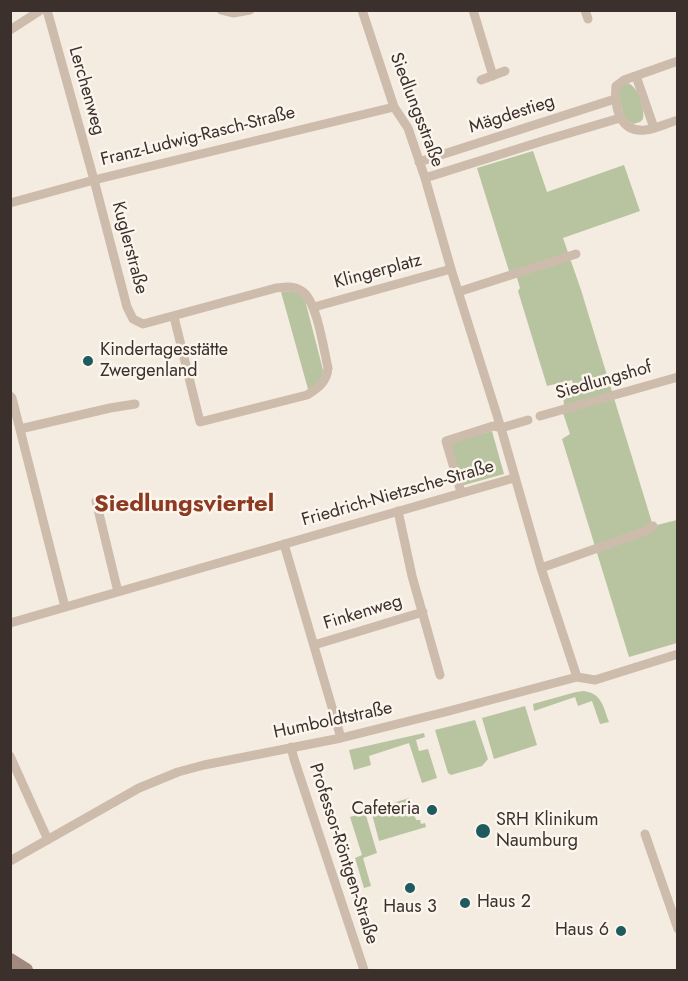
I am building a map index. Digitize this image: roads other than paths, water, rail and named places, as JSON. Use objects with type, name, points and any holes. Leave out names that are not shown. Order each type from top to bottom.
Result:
[{"type":"main road","points":[[10,960],[26,970]]},
{"type":"street","points":[[10,30],[41,10]]},
{"type":"street","name":"Lerchenweg","points":[[47,10],[94,180]]},
{"type":"street","points":[[220,10],[233,13],[250,10]]},
{"type":"street","name":"Siedlungsstraße","points":[[362,10],[394,107],[408,128],[425,178],[541,568],[577,677]]},
{"type":"street","points":[[473,10],[493,75]]},
{"type":"street","points":[[678,61],[624,80],[616,86],[615,99],[620,118],[627,126],[636,130],[654,128],[678,120]]},
{"type":"street","points":[[481,80],[505,71]]},
{"type":"street","points":[[636,76],[654,128]]},
{"type":"street","name":"Mägdestieg","points":[[419,162],[615,99]]},
{"type":"street","name":"Franz-Ludwig-Rasch-Straße","points":[[10,203],[94,180],[394,107]]},
{"type":"street","name":"Mägdestieg","points":[[425,178],[620,118]]},
{"type":"street","name":"Kuglerstraße","points":[[94,180],[127,307],[133,319],[143,324],[276,288],[292,286],[303,291],[314,307]]},
{"type":"street","points":[[458,292],[576,254]]},
{"type":"street","name":"Klingerplatz","points":[[314,307],[451,269]]},
{"type":"street","points":[[174,316],[200,422],[307,395],[320,387],[327,377],[328,369],[314,307]]},
{"type":"street","name":"Siedlungshof","points":[[540,416],[678,377]]},
{"type":"street","points":[[10,396],[65,607]]},
{"type":"street","points":[[20,429],[135,404]]},
{"type":"street","points":[[461,492],[446,441],[493,426],[501,428],[528,420]]},
{"type":"street","name":"Friedrich-Nietzsche-Straße","points":[[10,623],[514,478]]},
{"type":"street","points":[[96,501],[118,592]]},
{"type":"street","name":"Finkenweg","points":[[398,511],[412,576],[440,675]]},
{"type":"street","points":[[541,568],[646,531],[653,526]]},
{"type":"street","points":[[284,544],[341,738]]},
{"type":"street","name":"Finkenweg","points":[[314,645],[423,612]]},
{"type":"street","name":"Humboldtstraße","points":[[10,861],[131,793],[164,777],[197,766],[341,738],[577,677],[595,680],[678,654]]},
{"type":"street","name":"Professor-Röntgen-Straße","points":[[291,747],[364,970]]},
{"type":"street","points":[[10,756],[48,840]]},
{"type":"street","points":[[645,834],[678,929]]},
{"type":"place","name":"Kindertagesstätte Zwergenland","points":[[88,361]]},
{"type":"place","name":"Cafeteria","points":[[432,810]]},
{"type":"place","name":"SRH Klinikum Naumburg","points":[[483,831]]},
{"type":"place","name":"Haus 3","points":[[410,888]]},
{"type":"place","name":"Haus 2","points":[[465,903]]},
{"type":"place","name":"Haus 6","points":[[621,931]]},
{"type":"district","name":"Siedlungsviertel","points":[[184,505]]}]
